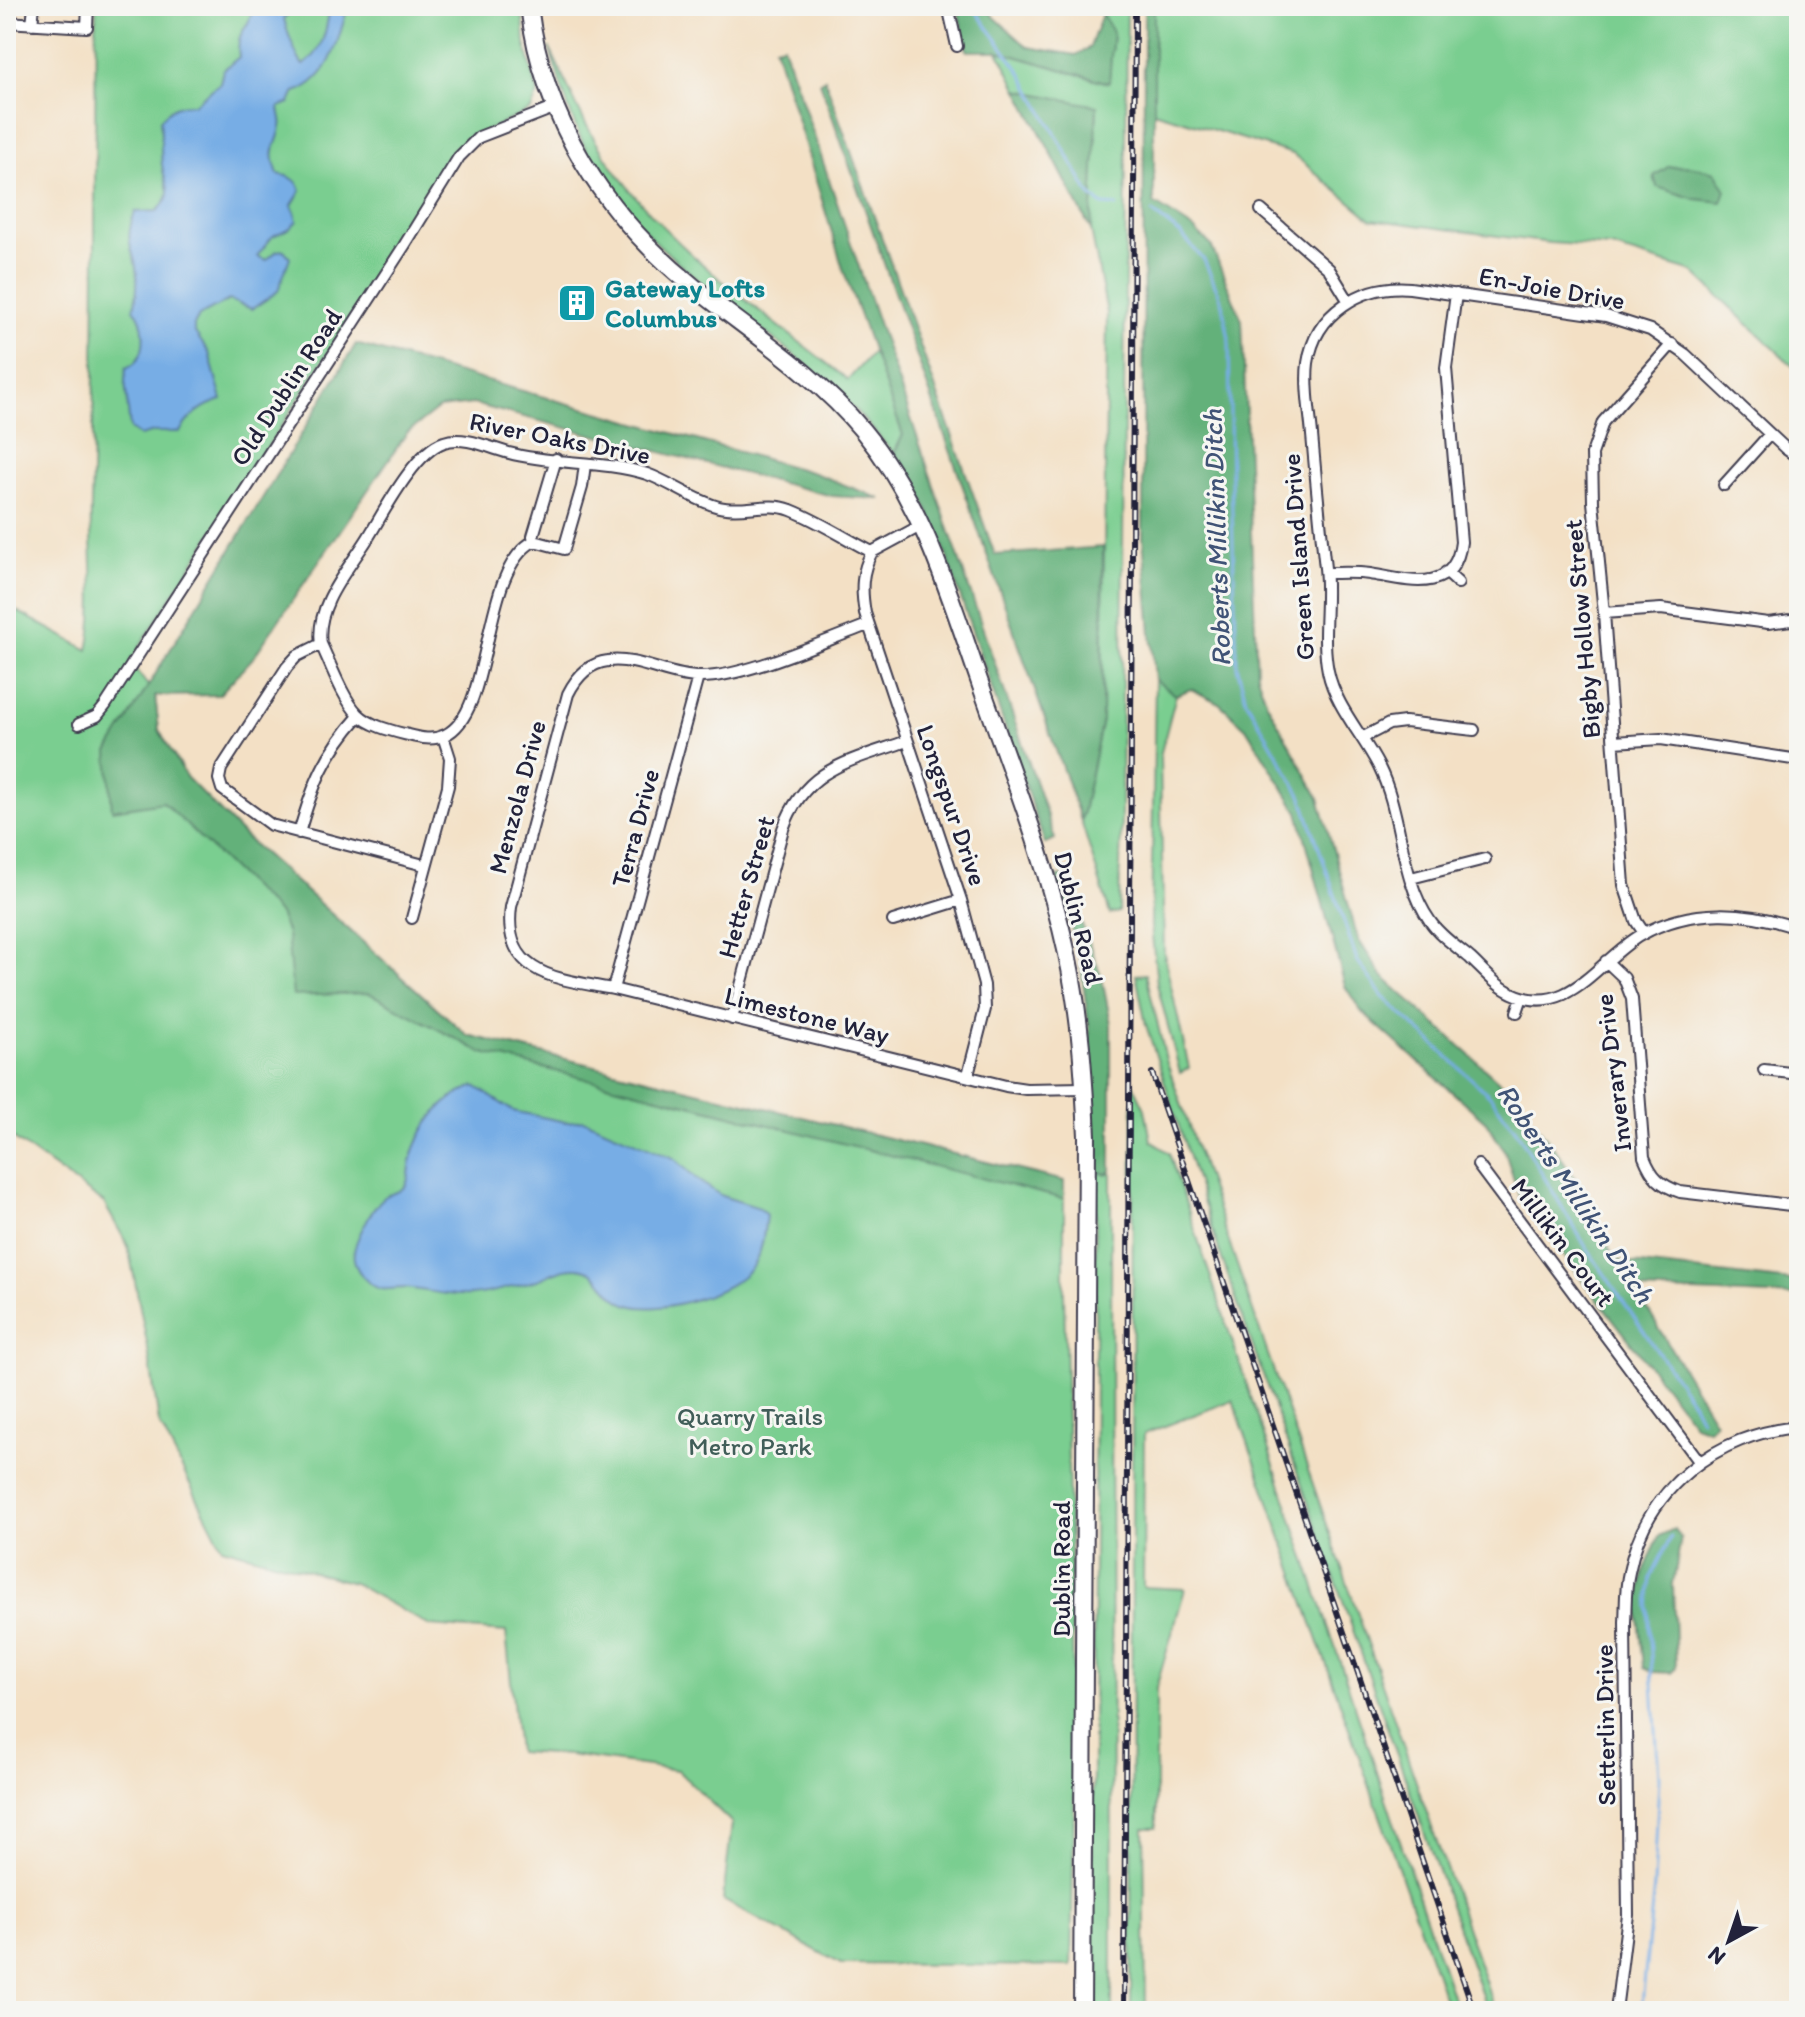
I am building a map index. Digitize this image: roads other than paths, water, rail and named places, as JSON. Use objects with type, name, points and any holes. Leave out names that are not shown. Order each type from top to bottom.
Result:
[{"type":"main road","name":"Dublin Road","points":[[529,6],[542,75],[593,180],[619,216],[656,254],[810,377],[865,433],[892,470],[937,559],[1014,779],[1059,922],[1078,1015],[1084,1088],[1087,1249],[1082,2011]]},
{"type":"street","points":[[32,24],[34,6]]},
{"type":"street","points":[[6,22],[87,27],[88,6]]},
{"type":"street","points":[[948,6],[957,46]]},
{"type":"street","name":"Old Dublin Road","points":[[79,724],[97,716],[105,706],[459,157],[479,137],[556,107]]},
{"type":"street","points":[[1261,210],[1329,269],[1348,300]]},
{"type":"street","name":"En-Joie Drive","points":[[1348,300],[1365,293],[1399,287],[1606,316],[1650,330],[1672,344],[1799,458]]},
{"type":"street","points":[[1326,573],[1367,574],[1406,582],[1425,582],[1446,572],[1456,560],[1461,542],[1446,368],[1456,294]]},
{"type":"street","name":"Green Island Drive","points":[[1348,300],[1326,321],[1308,362],[1309,408],[1326,573],[1328,672],[1341,703],[1379,767],[1418,903],[1432,925],[1501,986],[1522,997]]},
{"type":"street","name":"Bigby Hollow Street","points":[[1644,933],[1636,921],[1624,885],[1593,502],[1592,454],[1603,422],[1672,344]]},
{"type":"street","points":[[1724,485],[1770,434]]},
{"type":"street","name":"River Oaks Drive","points":[[321,644],[319,630],[327,603],[405,481],[432,448],[446,441],[462,440],[527,458],[556,459],[647,474],[720,507],[763,506],[791,510],[872,552]]},
{"type":"street","points":[[534,541],[536,524],[556,459]]},
{"type":"street","points":[[424,865],[271,825],[229,797],[219,779],[221,769],[287,667],[297,656],[321,644],[359,716],[380,727],[431,739],[443,736],[459,725],[479,673],[506,570],[522,548],[534,541],[564,549],[582,487],[585,464]]},
{"type":"street","points":[[872,552],[922,525]]},
{"type":"street","name":"Longspur Drive","points":[[872,552],[862,575],[868,625],[961,900],[984,985],[981,1028],[968,1075]]},
{"type":"street","points":[[1446,572],[1458,583]]},
{"type":"street","points":[[1604,613],[1661,609],[1768,623],[1799,619]]},
{"type":"street","points":[[698,677],[747,669],[868,625]]},
{"type":"street","name":"Menzola Drive","points":[[524,961],[513,944],[509,922],[511,907],[572,684],[596,664],[607,661],[629,662],[698,677]]},
{"type":"street","name":"Terra Drive","points":[[613,989],[698,677]]},
{"type":"street","points":[[299,833],[318,774],[344,732],[359,716]]},
{"type":"street","points":[[1362,738],[1389,724],[1405,722],[1474,730]]},
{"type":"street","points":[[412,918],[448,786],[450,758],[443,736]]},
{"type":"street","points":[[1614,742],[1661,739],[1799,760]]},
{"type":"street","name":"Hetter Street","points":[[732,1019],[783,829],[796,799],[806,787],[833,767],[907,741]]},
{"type":"street","points":[[1411,878],[1485,859]]},
{"type":"street","points":[[893,921],[961,900]]},
{"type":"street","points":[[1517,1012],[1522,997],[1552,998],[1563,995],[1589,979],[1606,961],[1644,933],[1669,923],[1719,914],[1765,917],[1799,929]]},
{"type":"street","name":"Limestone Way","points":[[524,961],[539,972],[556,978],[1026,1089],[1084,1088]]},
{"type":"street","name":"Inverary Drive","points":[[1606,961],[1624,978],[1632,999],[1644,1157],[1651,1174],[1663,1186],[1680,1192],[1799,1206]]},
{"type":"street","points":[[1764,1070],[1799,1074]]},
{"type":"street","name":"Millikin Court","points":[[1478,1165],[1699,1461]]},
{"type":"street","name":"Setterlin Drive","points":[[1616,2011],[1628,1915],[1625,1622],[1629,1571],[1638,1541],[1651,1514],[1673,1485],[1699,1461],[1746,1437],[1799,1427]]},
{"type":"water","points":[[252,6],[298,6],[284,18],[303,65],[320,47],[330,6],[346,6],[339,37],[324,70],[307,86],[295,92],[290,103],[279,107],[281,125],[274,158],[278,174],[292,179],[300,187],[301,191],[292,205],[297,221],[273,236],[257,256],[266,260],[277,251],[284,250],[290,257],[278,291],[252,309],[229,300],[199,316],[194,325],[194,331],[209,353],[222,400],[198,412],[180,432],[154,432],[140,436],[130,429],[125,381],[126,368],[140,355],[143,342],[141,320],[134,309],[137,280],[129,239],[131,223],[135,212],[157,211],[168,194],[162,165],[160,120],[175,107],[194,104],[220,83],[223,70],[239,57],[239,39]]},
{"type":"water","points":[[475,1086],[513,1111],[566,1122],[584,1120],[674,1158],[699,1181],[722,1196],[760,1208],[766,1215],[756,1261],[742,1277],[713,1293],[659,1307],[629,1305],[620,1301],[595,1275],[578,1268],[472,1295],[405,1288],[381,1289],[372,1285],[360,1273],[354,1259],[364,1225],[381,1200],[404,1187],[420,1136],[434,1115],[452,1098]]},
{"type":"waterway","name":"Roberts Millikin Ditch","points":[[972,6],[1020,71],[1090,195],[1103,205],[1117,206]]},
{"type":"waterway","name":"Roberts Millikin Ditch","points":[[1152,212],[1182,235],[1204,260],[1222,301],[1229,339],[1237,666],[1246,700],[1301,795],[1357,960],[1383,997],[1490,1096],[1516,1130],[1586,1247],[1701,1419]]},
{"type":"waterway","name":"Roberts Millikin Ditch","points":[[1642,2004],[1654,1885],[1659,1777],[1648,1606],[1651,1577],[1671,1537]]},
{"type":"railway","points":[[1124,2011],[1135,6]]},
{"type":"railway","points":[[1152,1073],[1474,2011]]},
{"type":"place","name":"Gateway Lofts Columbus","points":[[577,303]]},
{"type":"park label","name":"Quarry Trails Metro Park","points":[[750,1431]]}]
